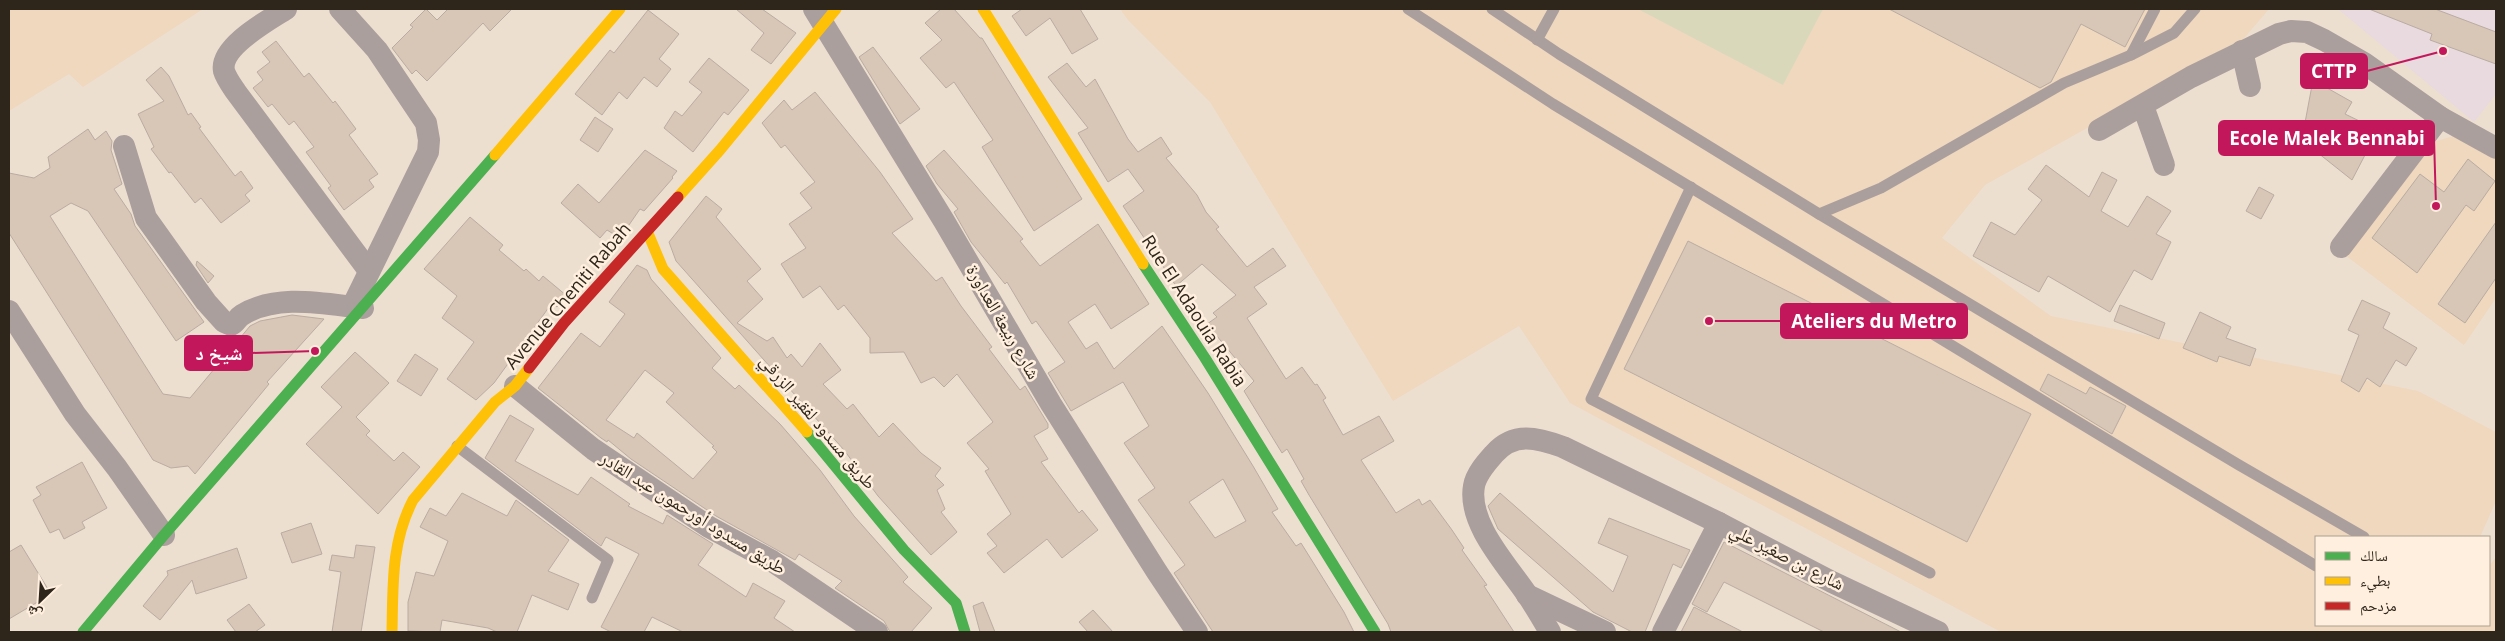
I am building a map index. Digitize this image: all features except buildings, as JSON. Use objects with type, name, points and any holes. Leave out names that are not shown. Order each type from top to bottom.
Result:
[{"type":"street","points":[[286,9],[249,32],[235,46],[224,64],[224,72],[236,92],[369,271]]},
{"type":"street","points":[[340,9],[377,50],[426,123],[429,140],[428,152],[369,271],[357,307]]},
{"type":"street","points":[[83,632],[357,307],[620,9]]},
{"type":"street","name":"Rue El Adaouia Rabia","points":[[983,9],[1111,216],[1205,358],[1375,632]]},
{"type":"street","name":"Avenue Cheniti Rabah","points":[[392,632],[394,570],[404,514],[495,402],[515,386],[564,323],[720,150],[824,14]]},
{"type":"street","name":"شارع ربيعة العداورة","points":[[824,14],[1051,404],[1197,632]]},
{"type":"street","points":[[2099,130],[2191,77],[2279,34],[2292,31],[2307,32],[2324,40],[2364,63],[2440,117],[2496,148]]},
{"type":"street","points":[[2242,51],[2250,86]]},
{"type":"street","points":[[2143,106],[2164,164]]},
{"type":"street","points":[[2341,247],[2440,117]]},
{"type":"street","points":[[124,146],[146,218],[206,302],[224,322],[231,325],[240,316],[255,309],[292,302],[357,307]]},
{"type":"street","name":"طريق مسدود لفقير الزرقي","points":[[647,231],[663,269],[832,460],[866,506],[904,550],[956,603],[966,632]]},
{"type":"street","points":[[9,311],[75,414],[117,468],[164,535]]},
{"type":"street","name":"طريق مسدود أورحمون عبد القادر","points":[[515,386],[592,449],[709,527],[772,562],[877,632]]},
{"type":"street","points":[[1550,632],[1488,538],[1478,517],[1474,487],[1478,474],[1496,451],[1513,440],[1526,437],[1541,439],[1563,447],[1719,522]]},
{"type":"street","name":"شارع بن صغير علي","points":[[1663,632],[1719,522],[1832,582],[1938,632]]},
{"type":"street","points":[[1527,595],[1605,632]]},
{"type":"lane","points":[[1408,9],[1554,104],[2315,565]]},
{"type":"lane","points":[[1492,9],[1537,40],[1819,214],[2239,465],[2362,536]]},
{"type":"lane","points":[[1537,40],[1554,9]]},
{"type":"lane","points":[[2131,55],[2155,9]]},
{"type":"lane","points":[[1819,214],[1881,188],[2064,83],[2131,55],[2174,33],[2195,9]]},
{"type":"lane","points":[[1691,187],[1590,399],[1930,573]]},
{"type":"lane","points":[[458,446],[608,560],[592,598]]},
{"type":"shaded area","points":[[9,9],[203,9],[83,87],[69,74],[9,111]]},
{"type":"shaded area","points":[[1120,9],[2269,9],[2240,43],[1985,185],[1942,238],[2051,316],[2418,391],[2496,432],[2496,501],[2480,536],[2315,536],[2315,626],[2490,626],[2490,565],[2496,557],[2496,632],[2001,632],[1570,403],[1519,326],[1393,401],[1210,102],[1128,20]]},
{"type":"shaded area","points":[[1638,9],[1823,9],[1783,85]]},
{"type":"shaded area","points":[[2338,9],[2496,9],[2496,94],[2474,122]]},
{"type":"shaded area","points":[[2454,136],[2496,160],[2496,298],[2464,345],[2341,252],[2422,145]]},
{"type":"traffic: fast","points":[[83,632],[164,535],[495,155]]},
{"type":"traffic: fast","points":[[1143,264],[1205,358],[1375,632]]},
{"type":"traffic: fast","points":[[807,432],[904,550],[956,603],[965,632]]},
{"type":"traffic: slow","points":[[495,155],[620,9]]},
{"type":"traffic: slow","points":[[678,197],[720,150],[836,9]]},
{"type":"traffic: slow","points":[[983,9],[1143,264]]},
{"type":"traffic: slow","points":[[647,231],[663,269],[807,432]]},
{"type":"traffic: slow","points":[[392,632],[393,581],[397,548],[406,516],[413,500],[495,402],[515,386],[529,368]]},
{"type":"traffic: jam","points":[[529,368],[564,323],[678,197]]},
{"type":"place","name":"CTTP","points":[[2443,51]]},
{"type":"place","name":"Ecole Malek Bennabi","points":[[2436,206]]},
{"type":"place","name":"Ateliers du Metro","points":[[1709,321]]},
{"type":"place","name":"شيخ د","points":[[315,351]]}]
